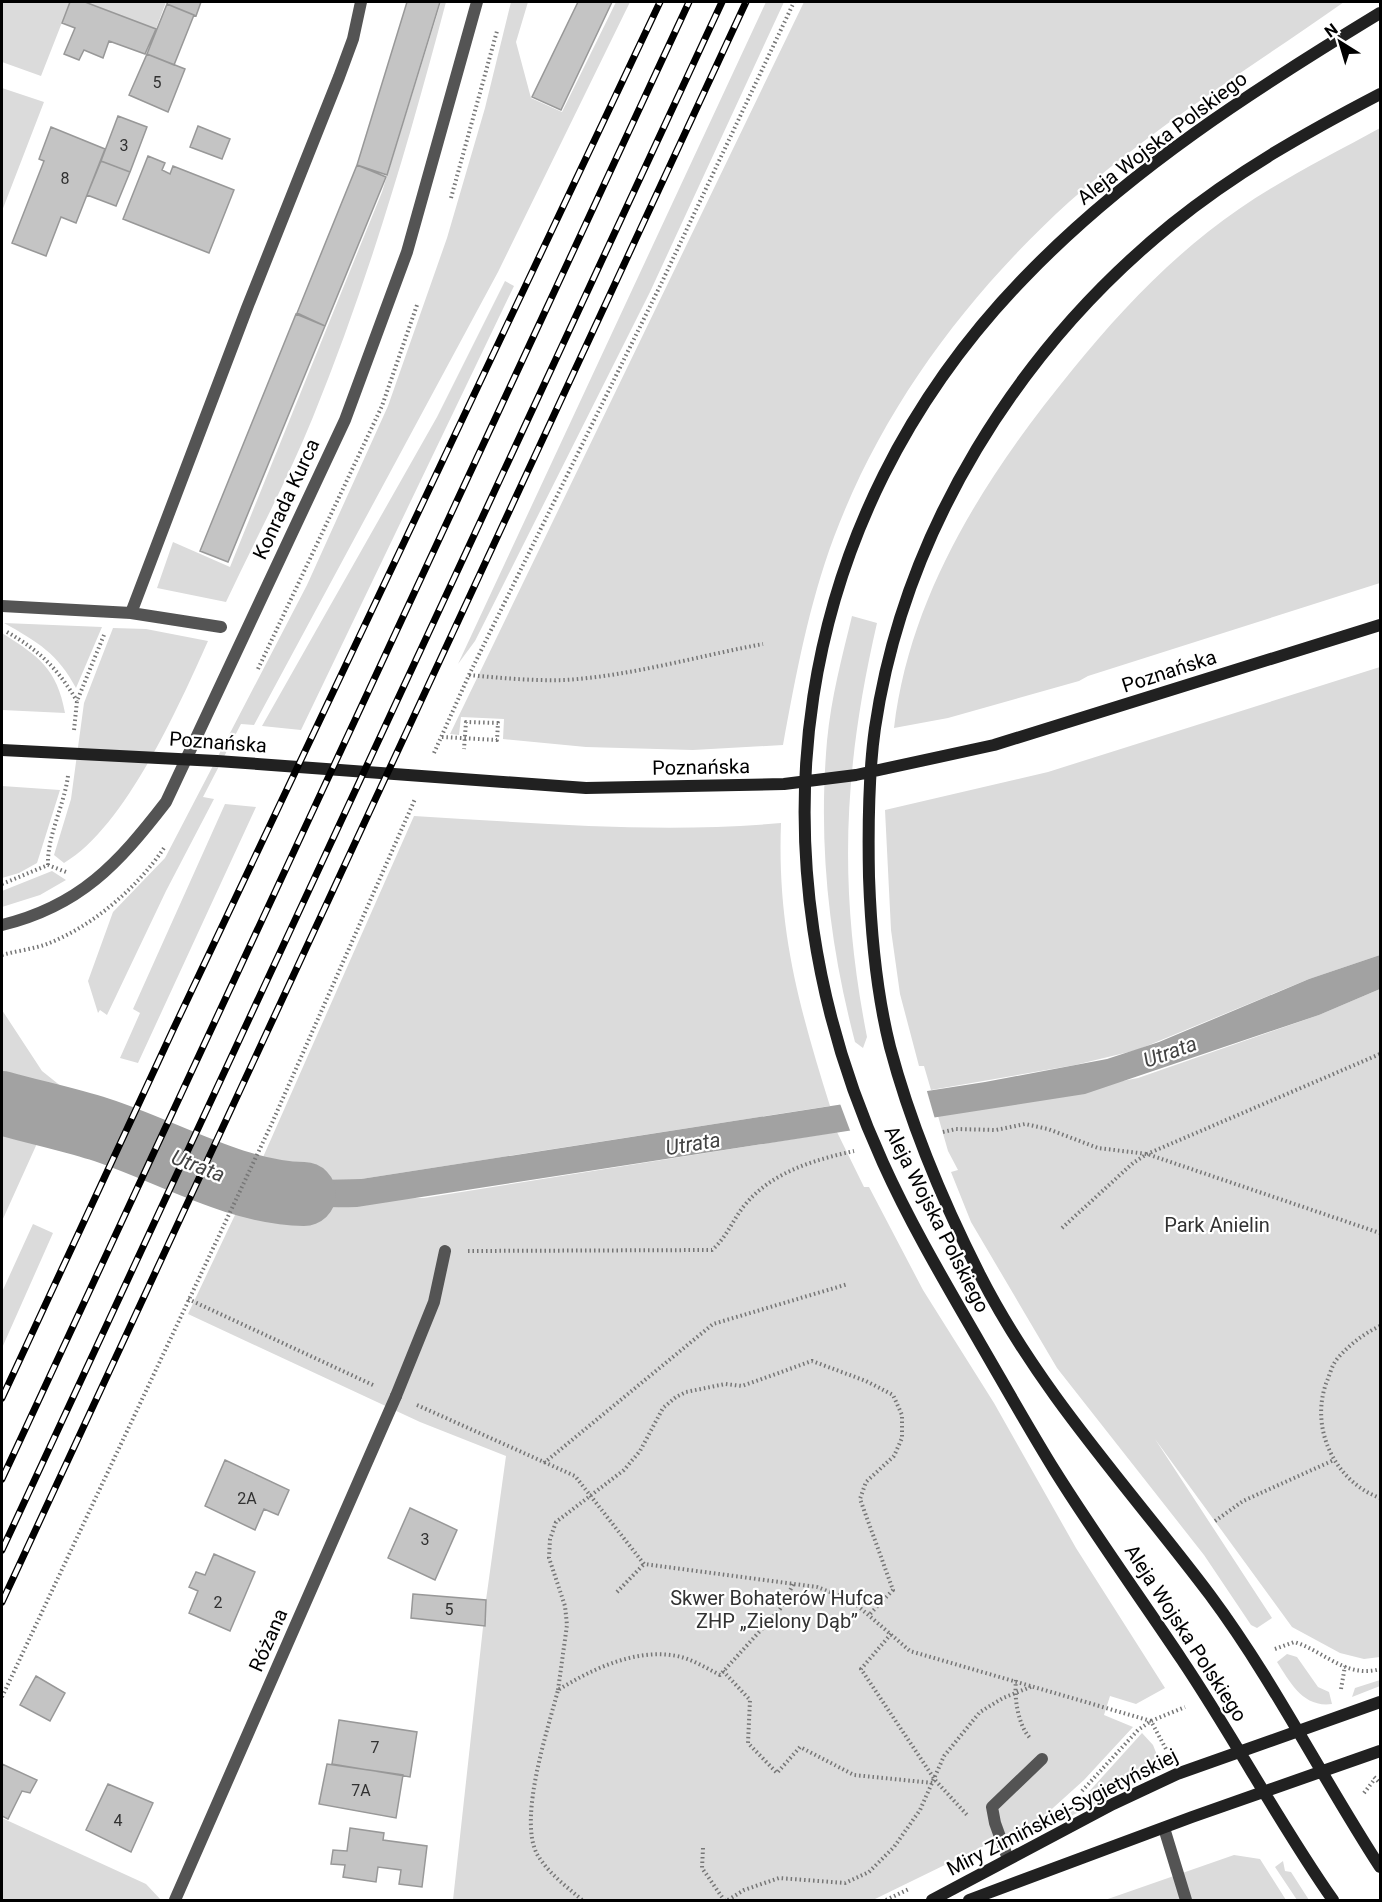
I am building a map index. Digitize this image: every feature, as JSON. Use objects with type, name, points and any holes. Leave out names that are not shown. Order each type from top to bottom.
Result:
[{"type":"main road","name":"Aleja Wojska Polskiego","points":[[1333,1900],[1292,1842],[1265,1793],[1183,1661],[1056,1473],[936,1268],[883,1163],[850,1077],[829,1011],[811,918],[804,845],[805,763],[817,672],[849,553],[877,490],[908,431],[943,376],[988,317],[1027,274],[1119,190],[1238,103],[1380,13]]},
{"type":"main road","name":"Aleja Wojska Polskiego","points":[[1380,94],[1280,149],[1216,191],[1171,225],[1089,300],[1050,344],[1004,406],[967,467],[923,551],[894,637],[875,727],[870,780],[870,900],[875,971],[890,1046],[924,1153],[982,1278],[1042,1380],[1212,1597],[1255,1662],[1380,1867]]},
{"type":"main road","name":"Poznańska","points":[[2,750],[217,761],[586,788],[750,786],[866,773],[994,745],[1380,625]]},
{"type":"main road","name":"Miry Zimińskiej-Sygietyńskiej","points":[[932,1900],[1124,1799],[1177,1774],[1380,1702]]},
{"type":"main road","name":"Miry Zimińskiej-Sygietyńskiej","points":[[969,1900],[1380,1751]]},
{"type":"street","points":[[131,613],[246,308],[339,77],[353,39],[361,2]]},
{"type":"street","name":"Konrada Kurca","points":[[2,925],[34,917],[83,891],[128,851],[166,802],[345,420],[407,252],[477,2]]},
{"type":"street","points":[[2,606],[131,613],[221,627]]},
{"type":"street","name":"Różana","points":[[176,1900],[396,1396],[434,1302],[446,1251]]},
{"type":"street","points":[[1008,1859],[991,1812],[996,1800],[1042,1759]]},
{"type":"street","points":[[1164,1828],[1186,1900]]},
{"type":"path","points":[[432,759],[469,675],[661,284],[794,2]]},
{"type":"path","points":[[2,629],[41,655],[61,674],[77,701],[107,629]]},
{"type":"path","points":[[469,675],[566,680],[637,669],[763,644]]},
{"type":"path","points":[[442,737],[497,740],[498,723],[466,722],[464,749]]},
{"type":"path","points":[[2,1697],[272,1122],[417,792]]},
{"type":"path","points":[[48,865],[48,853],[65,797]]},
{"type":"path","points":[[2,884],[48,865],[66,873]]},
{"type":"path","points":[[1062,1228],[1133,1163],[1147,1154],[1380,1054]]},
{"type":"path","points":[[933,1134],[956,1129],[996,1130],[1025,1124],[1048,1129],[1098,1148],[1147,1154],[1380,1233]]},
{"type":"path","points":[[446,1251],[712,1250],[725,1239],[743,1207],[755,1194],[783,1174],[818,1159],[864,1149]]},
{"type":"path","points":[[544,1462],[713,1324],[848,1284]]},
{"type":"path","points":[[188,1299],[575,1476],[644,1564],[817,1587],[851,1600],[910,1651],[1151,1721],[1181,1710]]},
{"type":"path","points":[[1380,1326],[1362,1335],[1335,1361],[1324,1390],[1320,1416],[1325,1440],[1334,1460],[1346,1476],[1370,1494],[1380,1498]]},
{"type":"path","points":[[582,1900],[550,1873],[531,1839],[534,1785],[558,1690],[567,1625],[565,1606],[549,1558],[550,1539],[556,1522],[624,1470],[640,1451],[663,1408],[686,1392],[725,1384],[742,1386],[812,1361],[867,1381],[892,1395],[902,1415],[902,1438],[894,1456],[866,1482],[860,1499],[894,1590],[869,1615]]},
{"type":"path","points":[[1215,1521],[1243,1501],[1334,1460]]},
{"type":"path","points":[[617,1592],[644,1564]]},
{"type":"path","points":[[558,1690],[600,1666],[646,1656],[678,1656],[720,1675],[780,1609],[794,1583]]},
{"type":"path","points":[[891,1634],[861,1669],[934,1782],[983,1832],[994,1823]]},
{"type":"path","points":[[1270,1652],[1285,1643],[1294,1642],[1331,1662],[1364,1671],[1380,1669]]},
{"type":"path","points":[[1341,1692],[1345,1666]]},
{"type":"path","points":[[723,1671],[750,1700],[748,1743],[777,1773],[800,1747],[854,1775],[934,1782]]},
{"type":"path","points":[[1016,1680],[1015,1694],[1025,1732],[1037,1745]]},
{"type":"path","points":[[703,1848],[702,1868],[726,1900],[744,1890],[780,1878],[845,1883],[869,1872],[894,1847],[920,1810],[944,1756],[980,1712],[1034,1686]]},
{"type":"path","points":[[1151,1721],[1168,1752]]},
{"type":"path","points":[[1363,1794],[1375,1779]]},
{"type":"green space","points":[[2,2],[70,2],[41,76],[2,62]]},
{"type":"green space","points":[[85,2],[166,2],[156,29]]},
{"type":"green space","points":[[441,2],[446,2],[432,54],[402,159],[352,315],[313,417],[271,510],[226,602],[157,588],[173,542],[230,567],[382,192]]},
{"type":"green space","points":[[511,2],[528,2],[516,42],[531,98],[562,112],[616,2],[630,2],[498,272],[254,725],[241,724],[203,797],[214,799],[166,891],[107,1015],[100,1010],[98,1013],[88,981],[113,912],[165,858],[307,585],[388,406],[447,238],[485,108]]},
{"type":"green space","points":[[766,2],[784,2],[650,292],[475,641],[458,664]]},
{"type":"green space","points":[[804,2],[1344,2],[1134,148],[1069,202],[996,275],[932,356],[903,398],[877,443],[834,537],[810,614],[783,745],[693,750],[586,747],[503,739],[504,719],[461,717],[459,735],[450,734]]},
{"type":"green space","points":[[2,88],[44,102],[2,211]]},
{"type":"green space","points":[[1380,128],[1380,583],[1088,676],[1079,681],[948,718],[894,728],[903,678],[917,629],[935,582],[983,492],[1011,450],[1073,369],[1150,283],[1193,244],[1239,209],[1273,187]]},
{"type":"green space","points":[[505,281],[514,286],[301,730],[262,726],[437,417]]},
{"type":"green space","points":[[852,616],[877,623],[857,729],[848,830],[848,880],[852,930],[867,1037],[863,1048],[855,1042],[838,967],[828,893],[824,818],[827,741],[831,709]]},
{"type":"green space","points":[[4,623],[102,627],[76,688],[62,666],[46,650]]},
{"type":"green space","points":[[113,628],[146,629],[208,641],[166,730],[129,794],[87,846],[64,863],[54,855],[71,799],[84,703]]},
{"type":"green space","points":[[2,633],[26,649],[44,665],[57,685],[65,713],[2,710]]},
{"type":"green space","points":[[1380,667],[1380,955],[1309,979],[1137,1050],[1075,1065],[931,1090],[924,1066],[919,1066],[900,994],[891,930],[885,810],[1048,772]]},
{"type":"green space","points":[[2,786],[60,790],[37,863],[19,873],[2,878]]},
{"type":"green space","points":[[225,804],[256,807],[138,1063],[120,1058],[140,1013],[133,1009]]},
{"type":"green space","points":[[414,816],[552,824],[689,828],[781,823],[783,898],[792,967],[830,1106],[361,1179],[305,1180],[256,1173]]},
{"type":"green space","points":[[52,871],[66,880],[40,895],[2,907],[2,891]]},
{"type":"green space","name":"Park Anielin","points":[[1380,989],[1380,1657],[1364,1659],[1340,1653],[1292,1627],[1155,1439],[1272,1618],[1257,1628],[1251,1625],[1204,1555],[1057,1368],[971,1222],[951,1172],[958,1170],[948,1151],[938,1116],[1138,1078],[1319,1015]]},
{"type":"green space","points":[[2,1010],[42,1071],[62,1087],[54,1102],[2,1088]]},
{"type":"green space","points":[[2,1115],[44,1128],[2,1221]]},
{"type":"green space","name":"Skwer Bohaterów Hufca ZHP „Zielony Dąb”","points":[[837,1132],[864,1187],[869,1187],[923,1290],[994,1403],[1076,1548],[1165,1688],[1136,1704],[1110,1696],[1104,1715],[1133,1727],[1084,1780],[1043,1817],[873,1900],[453,1900],[486,1600],[506,1456],[420,1422],[188,1314],[244,1196],[256,1200],[424,1198]]},
{"type":"green space","points":[[33,1224],[53,1233],[2,1348],[2,1292]]},
{"type":"green space","points":[[1287,1654],[1297,1657],[1318,1687],[1329,1692],[1332,1704],[1313,1702],[1298,1692],[1277,1662]]},
{"type":"green space","points":[[1380,1680],[1380,1686],[1352,1697],[1355,1688]]},
{"type":"green space","points":[[1142,1733],[1153,1745],[1163,1770],[1055,1824],[1085,1796]]},
{"type":"green space","points":[[2,1818],[146,1884],[161,1900],[2,1900]]},
{"type":"green space","points":[[1234,1855],[1260,1859],[1286,1900],[1105,1900]]},
{"type":"green space","points":[[1283,1861],[1285,1871],[1291,1872],[1309,1900],[1297,1900],[1275,1867]]},
{"type":"water","points":[[1380,955],[1380,989],[1319,1015],[1085,1094],[357,1207],[284,1204],[250,1197],[215,1183],[225,1162],[263,1175],[305,1180],[361,1179],[985,1082],[1107,1059],[1159,1042],[1309,979]]},
{"type":"pier","points":[[926,1088],[935,1119],[851,1133],[839,1101]]},
{"type":"building","points":[[70,2],[85,2],[156,29],[145,54],[109,41],[103,58],[84,50],[79,60],[64,54],[75,28],[62,23]]},
{"type":"building","points":[[168,2],[201,2],[196,16],[167,4]]},
{"type":"building","points":[[407,2],[440,2],[387,175],[357,165]]},
{"type":"building","points":[[578,2],[612,2],[561,110],[532,97]]},
{"type":"building","points":[[167,4],[194,15],[174,65],[147,54]]},
{"type":"building","points":[[147,54],[185,69],[168,112],[129,95]]},
{"type":"building","points":[[118,116],[147,127],[130,172],[101,161]]},
{"type":"building","points":[[198,126],[230,139],[222,159],[190,147]]},
{"type":"building","points":[[51,127],[105,149],[76,223],[61,217],[46,256],[12,243],[44,161],[39,159]]},
{"type":"building","points":[[148,156],[165,163],[162,170],[170,174],[173,166],[234,190],[209,253],[123,219]]},
{"type":"building","points":[[101,161],[130,172],[116,206],[87,195]]},
{"type":"building","points":[[357,165],[386,177],[325,326],[297,313]]},
{"type":"building","points":[[296,314],[325,326],[228,562],[200,551]]},
{"type":"building","points":[[225,1460],[289,1490],[278,1515],[264,1509],[255,1530],[205,1506]]},
{"type":"building","points":[[410,1508],[457,1530],[435,1580],[388,1558]]},
{"type":"building","points":[[214,1554],[255,1572],[230,1631],[189,1613],[198,1591],[189,1587],[196,1572],[205,1575]]},
{"type":"building","points":[[413,1594],[486,1600],[485,1626],[411,1618]]},
{"type":"building","points":[[36,1676],[65,1693],[50,1721],[20,1705]]},
{"type":"building","points":[[339,1720],[417,1732],[410,1777],[332,1764]]},
{"type":"building","points":[[2,1764],[37,1780],[30,1793],[22,1791],[8,1819],[2,1816]]},
{"type":"building","points":[[327,1764],[403,1775],[396,1818],[319,1804]]},
{"type":"building","points":[[108,1784],[153,1803],[131,1852],[86,1830]]},
{"type":"building","points":[[350,1828],[384,1833],[383,1840],[427,1846],[422,1887],[399,1884],[401,1870],[378,1867],[376,1882],[343,1877],[345,1865],[331,1864],[333,1850],[347,1851]]},
{"type":"waterway","name":"Utrata","points":[[2,1103],[99,1129],[226,1179],[278,1192],[304,1194]]},
{"type":"railway","points":[[2,1398],[172,1032],[660,2]]},
{"type":"railway","points":[[2,1479],[689,2]]},
{"type":"railway","points":[[2,1550],[722,2]]},
{"type":"railway","points":[[2,1602],[746,2]]}]
